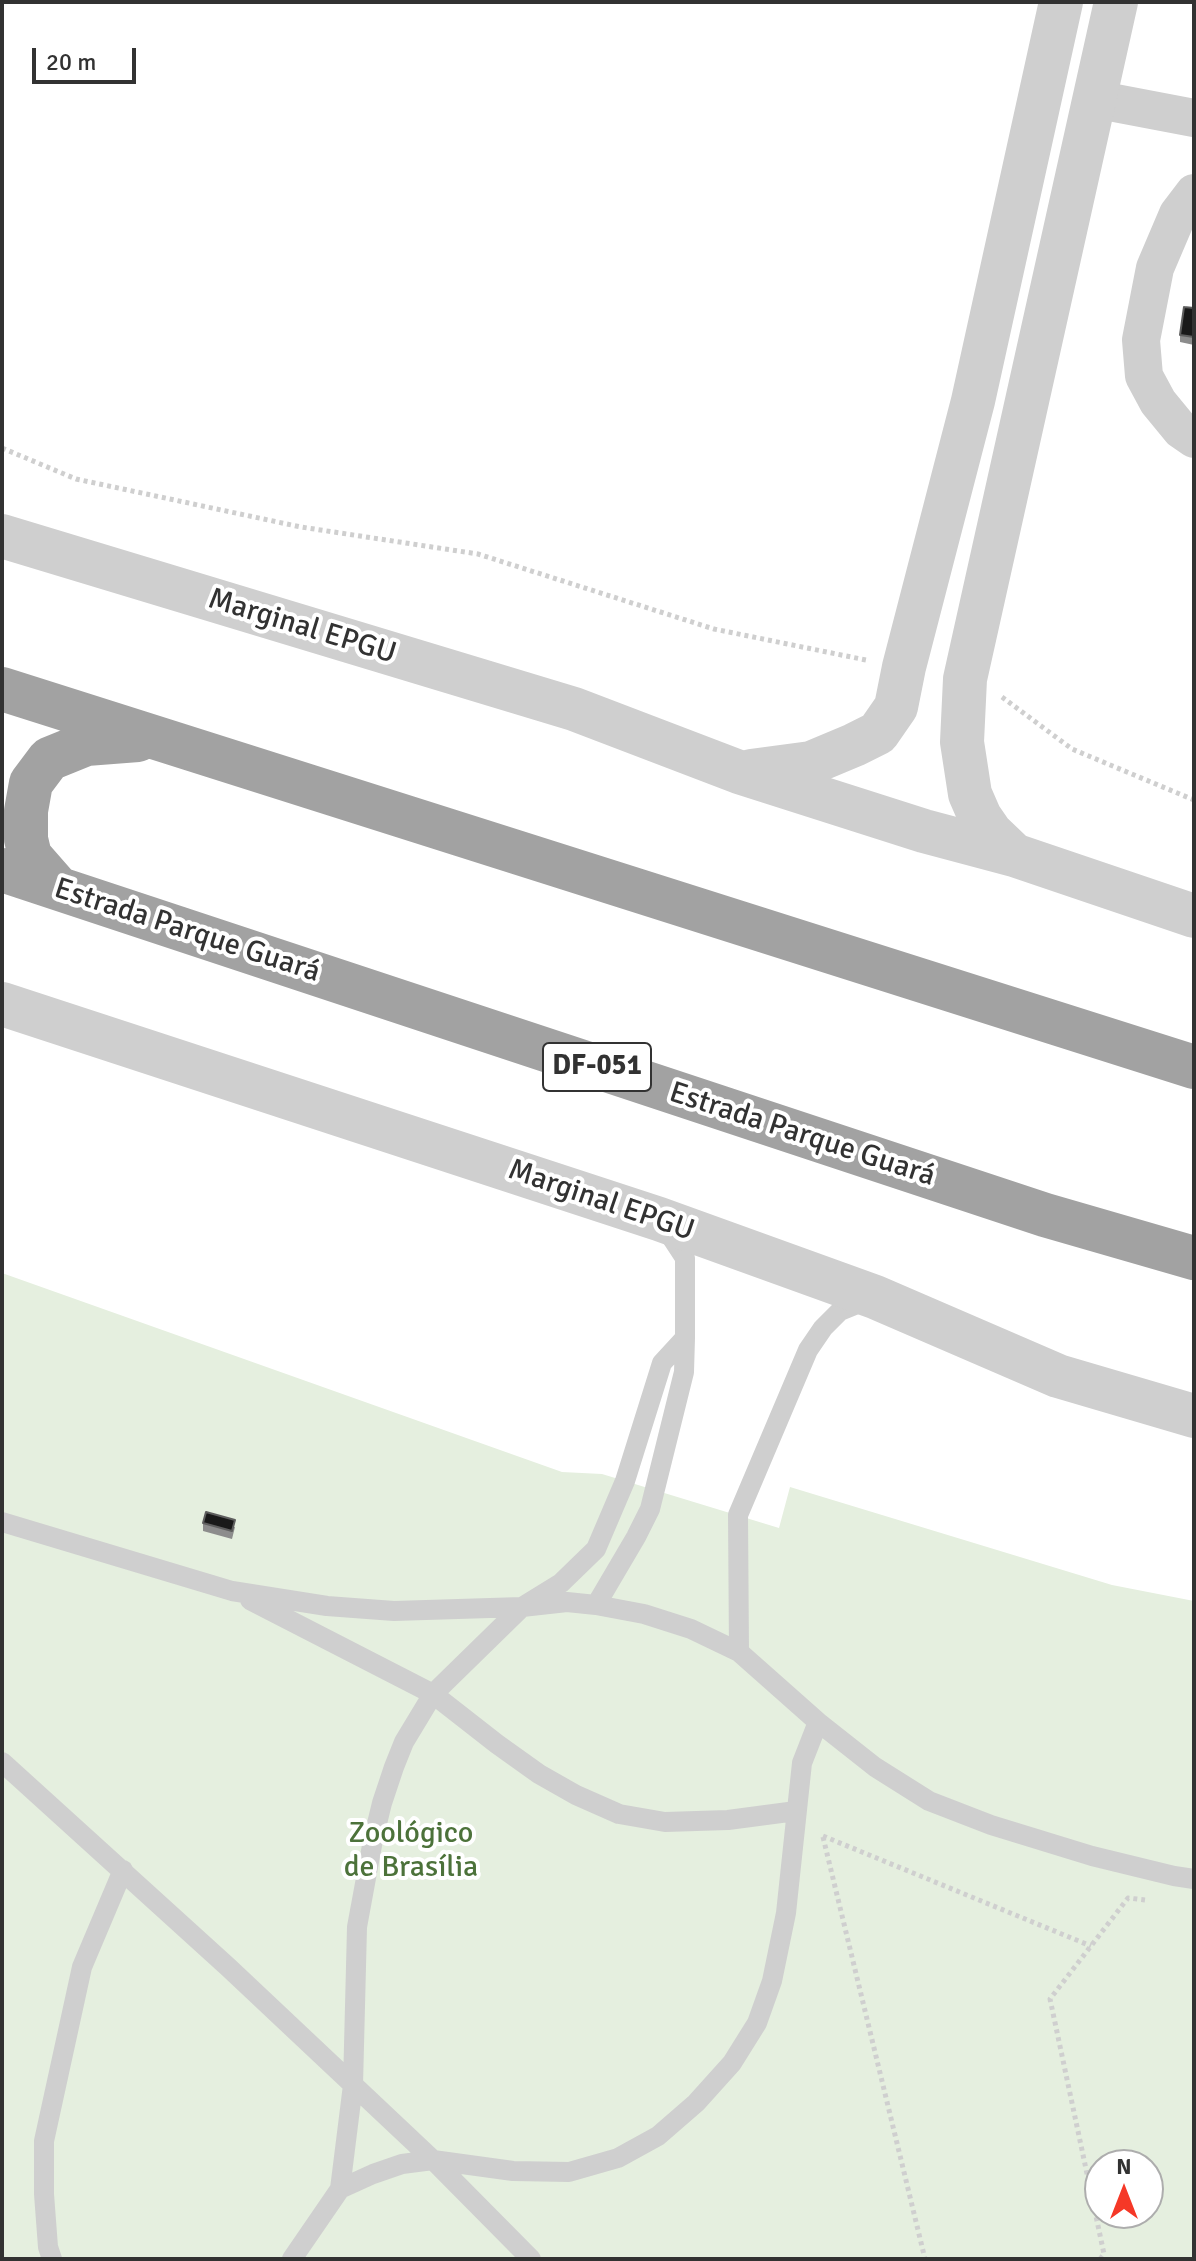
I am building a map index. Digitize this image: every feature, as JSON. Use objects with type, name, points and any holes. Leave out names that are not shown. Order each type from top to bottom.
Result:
[{"type":"highway","points":[[2,689],[1194,1067]]},
{"type":"highway","points":[[58,888],[30,856],[26,839],[26,811],[31,783],[49,759],[86,744],[157,739]]},
{"type":"highway","name":"Estrada Parque Guará","points":[[2,870],[1045,1215],[1194,1258]]},
{"type":"street","points":[[739,772],[811,763],[878,733],[896,707],[973,401],[1061,2]]},
{"type":"street","points":[[1014,855],[991,833],[970,794],[962,742],[965,679],[1115,2]]},
{"type":"street","points":[[1094,99],[1194,118]]},
{"type":"street","points":[[1194,193],[1178,214],[1155,268],[1141,340],[1144,376],[1158,402],[1181,430],[1194,439]]},
{"type":"street","name":"Marginal EPGU","points":[[2,536],[574,709],[739,772],[924,831],[1014,855],[1194,916]]},
{"type":"street","name":"Marginal EPGU","points":[[2,1004],[659,1219],[875,1297],[1058,1376],[1194,1416]]},
{"type":"lane","points":[[596,1605],[650,1509],[684,1372],[685,1258],[659,1219]]},
{"type":"lane","points":[[739,1652],[738,1515],[808,1350],[840,1311],[875,1297]]},
{"type":"lane","points":[[292,2259],[340,2189],[353,2085],[357,1927],[382,1803],[404,1742],[433,1694],[522,1607],[561,1583],[596,1549],[625,1481],[662,1363],[685,1338]]},
{"type":"lane","points":[[2,1522],[232,1591],[327,1606],[394,1611],[522,1607],[567,1602],[644,1614],[679,1625],[739,1652],[818,1722],[875,1767],[929,1801],[991,1825],[1092,1856],[1194,1879]]},
{"type":"lane","points":[[232,1591],[433,1694],[539,1774],[619,1814],[665,1822],[728,1820],[796,1811]]},
{"type":"lane","points":[[340,2189],[402,2164],[433,2160],[513,2171],[569,2172],[618,2158],[658,2136],[696,2103],[732,2063],[757,2023],[772,1981],[786,1913],[802,1763],[818,1722]]},
{"type":"lane","points":[[2,1762],[123,1870],[433,2160],[531,2259]]},
{"type":"lane","points":[[52,2259],[45,2207],[44,2141],[82,1967],[123,1870]]},
{"type":"path","points":[[2,448],[76,479],[301,527],[478,554],[714,629],[904,667]]},
{"type":"path","points":[[965,679],[998,694],[1072,749],[1194,800]]},
{"type":"path","points":[[796,1811],[823,1836],[1091,1946]]},
{"type":"path","points":[[819,1822],[925,2259]]},
{"type":"path","points":[[1100,2259],[1104,2254],[1050,1999],[1128,1898],[1154,1901]]},
{"type":"green space","name":"Zoológico de Brasília","points":[[2,1273],[562,1472],[602,1474],[779,1528],[790,1487],[1112,1585],[1194,1601],[1194,2259],[2,2259]]},
{"type":"building","points":[[1184,307],[1194,308],[1194,337],[1180,335]]},
{"type":"building","points":[[206,1512],[235,1520],[232,1531],[203,1523]]}]
